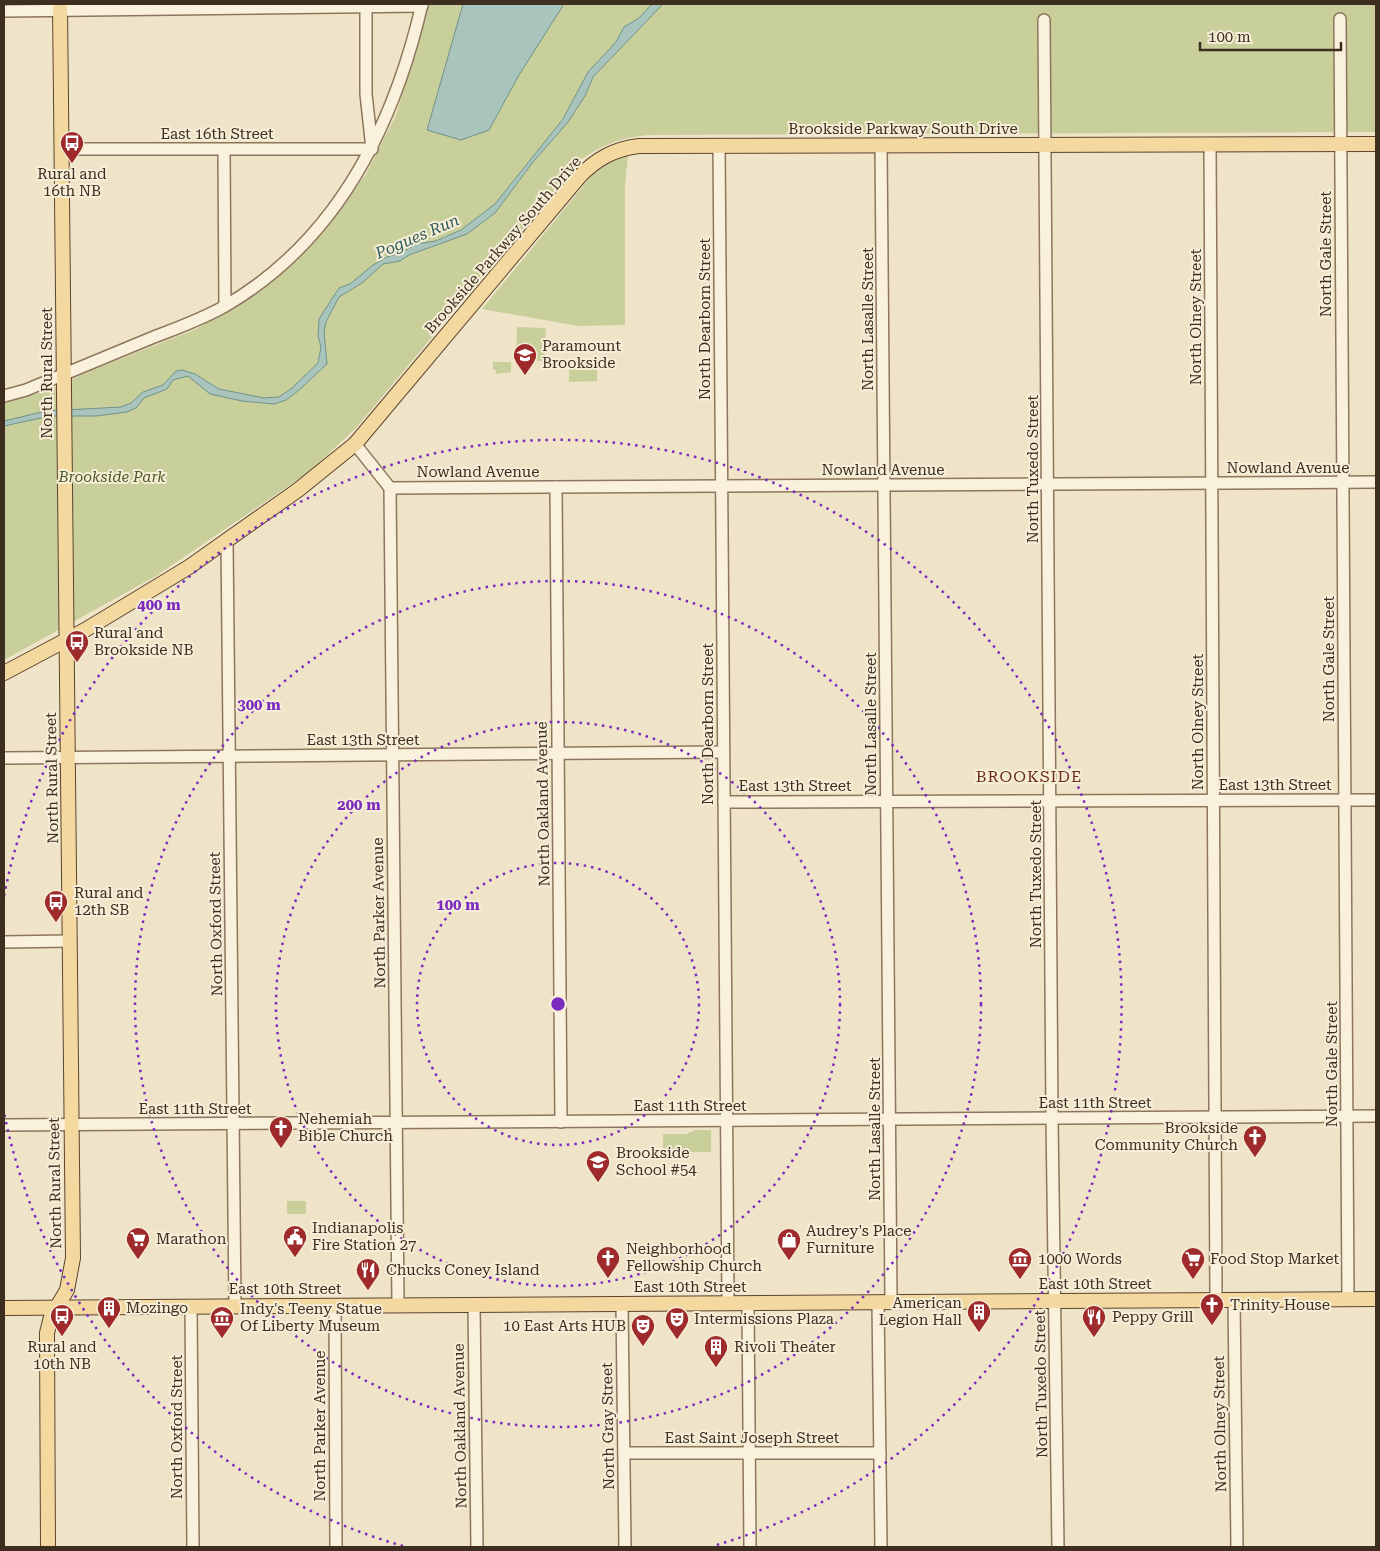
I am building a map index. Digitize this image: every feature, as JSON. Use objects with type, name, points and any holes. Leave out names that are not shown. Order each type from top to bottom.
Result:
[{"type":"main road","name":"North Rural Street","points":[[48,1547],[48,1333],[51,1317],[67,1290],[72,1263],[60,7]]},
{"type":"main road","name":"Brookside Parkway South Drive","points":[[4,673],[66,641],[170,579],[298,490],[355,444],[588,167],[610,153],[629,147],[719,145],[1376,144]]},
{"type":"main road","name":"East 10th Street","points":[[4,1308],[1376,1298]]},
{"type":"street","points":[[366,5],[366,94],[372,149]]},
{"type":"street","points":[[4,11],[60,7],[422,5],[392,102],[372,149],[347,190],[320,227],[254,287],[225,306],[26,390],[4,396]]},
{"type":"street","name":"North Gale Street","points":[[1340,19],[1348,1299]]},
{"type":"street","name":"North Tuxedo Street","points":[[1044,20],[1052,1118],[1058,1547]]},
{"type":"street","name":"North Olney Street","points":[[1210,144],[1216,1300]]},
{"type":"street","name":"North Dearborn Street","points":[[719,145],[728,1303]]},
{"type":"street","name":"North Lasalle Street","points":[[881,146],[889,1119],[880,1453],[881,1547]]},
{"type":"street","name":"East 16th Street","points":[[61,149],[372,149]]},
{"type":"street","points":[[224,150],[225,306]]},
{"type":"street","points":[[355,444],[390,488]]},
{"type":"street","name":"Nowland Avenue","points":[[390,488],[1376,482]]},
{"type":"street","name":"North Oakland Avenue","points":[[556,487],[561,1122]]},
{"type":"street","name":"North Parker Avenue","points":[[390,488],[398,1305]]},
{"type":"street","name":"North Oxford Street","points":[[227,541],[235,1306]]},
{"type":"street","name":"East 13th Street","points":[[4,758],[724,752]]},
{"type":"street","name":"East 13th Street","points":[[724,802],[1376,800]]},
{"type":"street","points":[[4,942],[70,941]]},
{"type":"street","name":"East 11th Street","points":[[4,1125],[1376,1116]]},
{"type":"street","name":"North Olney Street","points":[[1234,1300],[1236,1547]]},
{"type":"street","points":[[748,1303],[750,1547]]},
{"type":"street","name":"North Oakland Avenue","points":[[474,1304],[477,1547]]},
{"type":"street","name":"North Gray Street","points":[[622,1304],[625,1547]]},
{"type":"street","name":"North Oxford Street","points":[[191,1306],[193,1547]]},
{"type":"street","name":"North Parker Avenue","points":[[335,1306],[336,1547]]},
{"type":"street","name":"East Saint Joseph Street","points":[[624,1453],[880,1453]]},
{"type":"green space","name":"Brookside Park","points":[[429,4],[1376,4],[1376,132],[649,135],[613,143],[596,150],[580,160],[356,428],[309,472],[156,576],[4,660],[4,402],[44,392],[90,371],[196,329],[247,300],[296,262],[338,213],[366,174],[396,115]]},
{"type":"green space","points":[[628,156],[625,186],[625,325],[578,326],[482,309],[594,173],[610,162]]},
{"type":"green space","points":[[517,327],[546,328],[544,361],[516,360]]},
{"type":"green space","points":[[583,359],[597,359],[597,381],[569,382],[569,368],[574,368],[575,364],[582,364]]},
{"type":"green space","points":[[493,362],[511,362],[511,372],[496,374],[496,370],[493,370]]},
{"type":"green space","points":[[695,1130],[711,1130],[711,1152],[663,1152],[663,1134],[687,1134]]},
{"type":"green space","points":[[287,1201],[306,1201],[306,1214],[287,1214]]},
{"type":"water","points":[[463,4],[564,4],[519,75],[489,130],[461,140],[427,130]]},
{"type":"water","points":[[652,4],[663,4],[593,77],[585,96],[568,122],[533,162],[495,213],[467,234],[409,255],[400,261],[383,264],[362,283],[339,297],[326,322],[324,332],[327,364],[286,400],[274,404],[242,401],[210,394],[188,376],[173,380],[167,389],[144,398],[136,408],[127,412],[96,416],[50,416],[4,426],[4,421],[46,411],[121,407],[131,403],[143,392],[163,385],[176,371],[182,370],[195,374],[219,389],[264,398],[279,397],[292,388],[318,363],[321,347],[318,336],[319,319],[339,288],[350,284],[373,265],[387,257],[403,252],[416,244],[436,241],[461,230],[495,204],[563,119],[588,72],[616,42],[624,27],[639,18]]},
{"type":"place","name":"Rural and 16th NB","points":[[72,164]]},
{"type":"place","name":"Paramount Brookside","points":[[525,376]]},
{"type":"place","name":"Rural and Brookside NB","points":[[77,663]]},
{"type":"place","name":"Rural and 12th SB","points":[[56,923]]},
{"type":"place","name":"Nehemiah Bible Church","points":[[281,1149]]},
{"type":"place","name":"Brookside Community Church","points":[[1255,1158]]},
{"type":"place","name":"Brookside School #54","points":[[598,1183]]},
{"type":"place","name":"Indianapolis Fire Station 27","points":[[295,1258]]},
{"type":"place","name":"Marathon","points":[[138,1260]]},
{"type":"place","name":"Audrey's Place Furniture","points":[[789,1261]]},
{"type":"place","name":"Neighborhood Fellowship Church","points":[[608,1279]]},
{"type":"place","name":"1000 Words","points":[[1020,1280]]},
{"type":"place","name":"Food Stop Market","points":[[1193,1280]]},
{"type":"place","name":"Chucks Coney Island","points":[[368,1291]]},
{"type":"place","name":"Trinity House","points":[[1212,1326]]},
{"type":"place","name":"Mozingo","points":[[109,1329]]},
{"type":"place","name":"American Legion Hall","points":[[979,1333]]},
{"type":"place","name":"Rural and 10th NB","points":[[62,1337]]},
{"type":"place","name":"Peppy Grill","points":[[1094,1338]]},
{"type":"place","name":"Indy's Teeny Statue Of Liberty Museum","points":[[222,1339]]},
{"type":"place","name":"Intermissions Plaza","points":[[677,1340]]},
{"type":"place","name":"10 East Arts HUB","points":[[643,1347]]},
{"type":"place","name":"Rivoli Theater","points":[[716,1368]]},
{"type":"district","name":"BROOKSIDE","points":[[1029,776]]},
{"type":"water label","name":"Pogues Run","points":[[417,236]]}]
